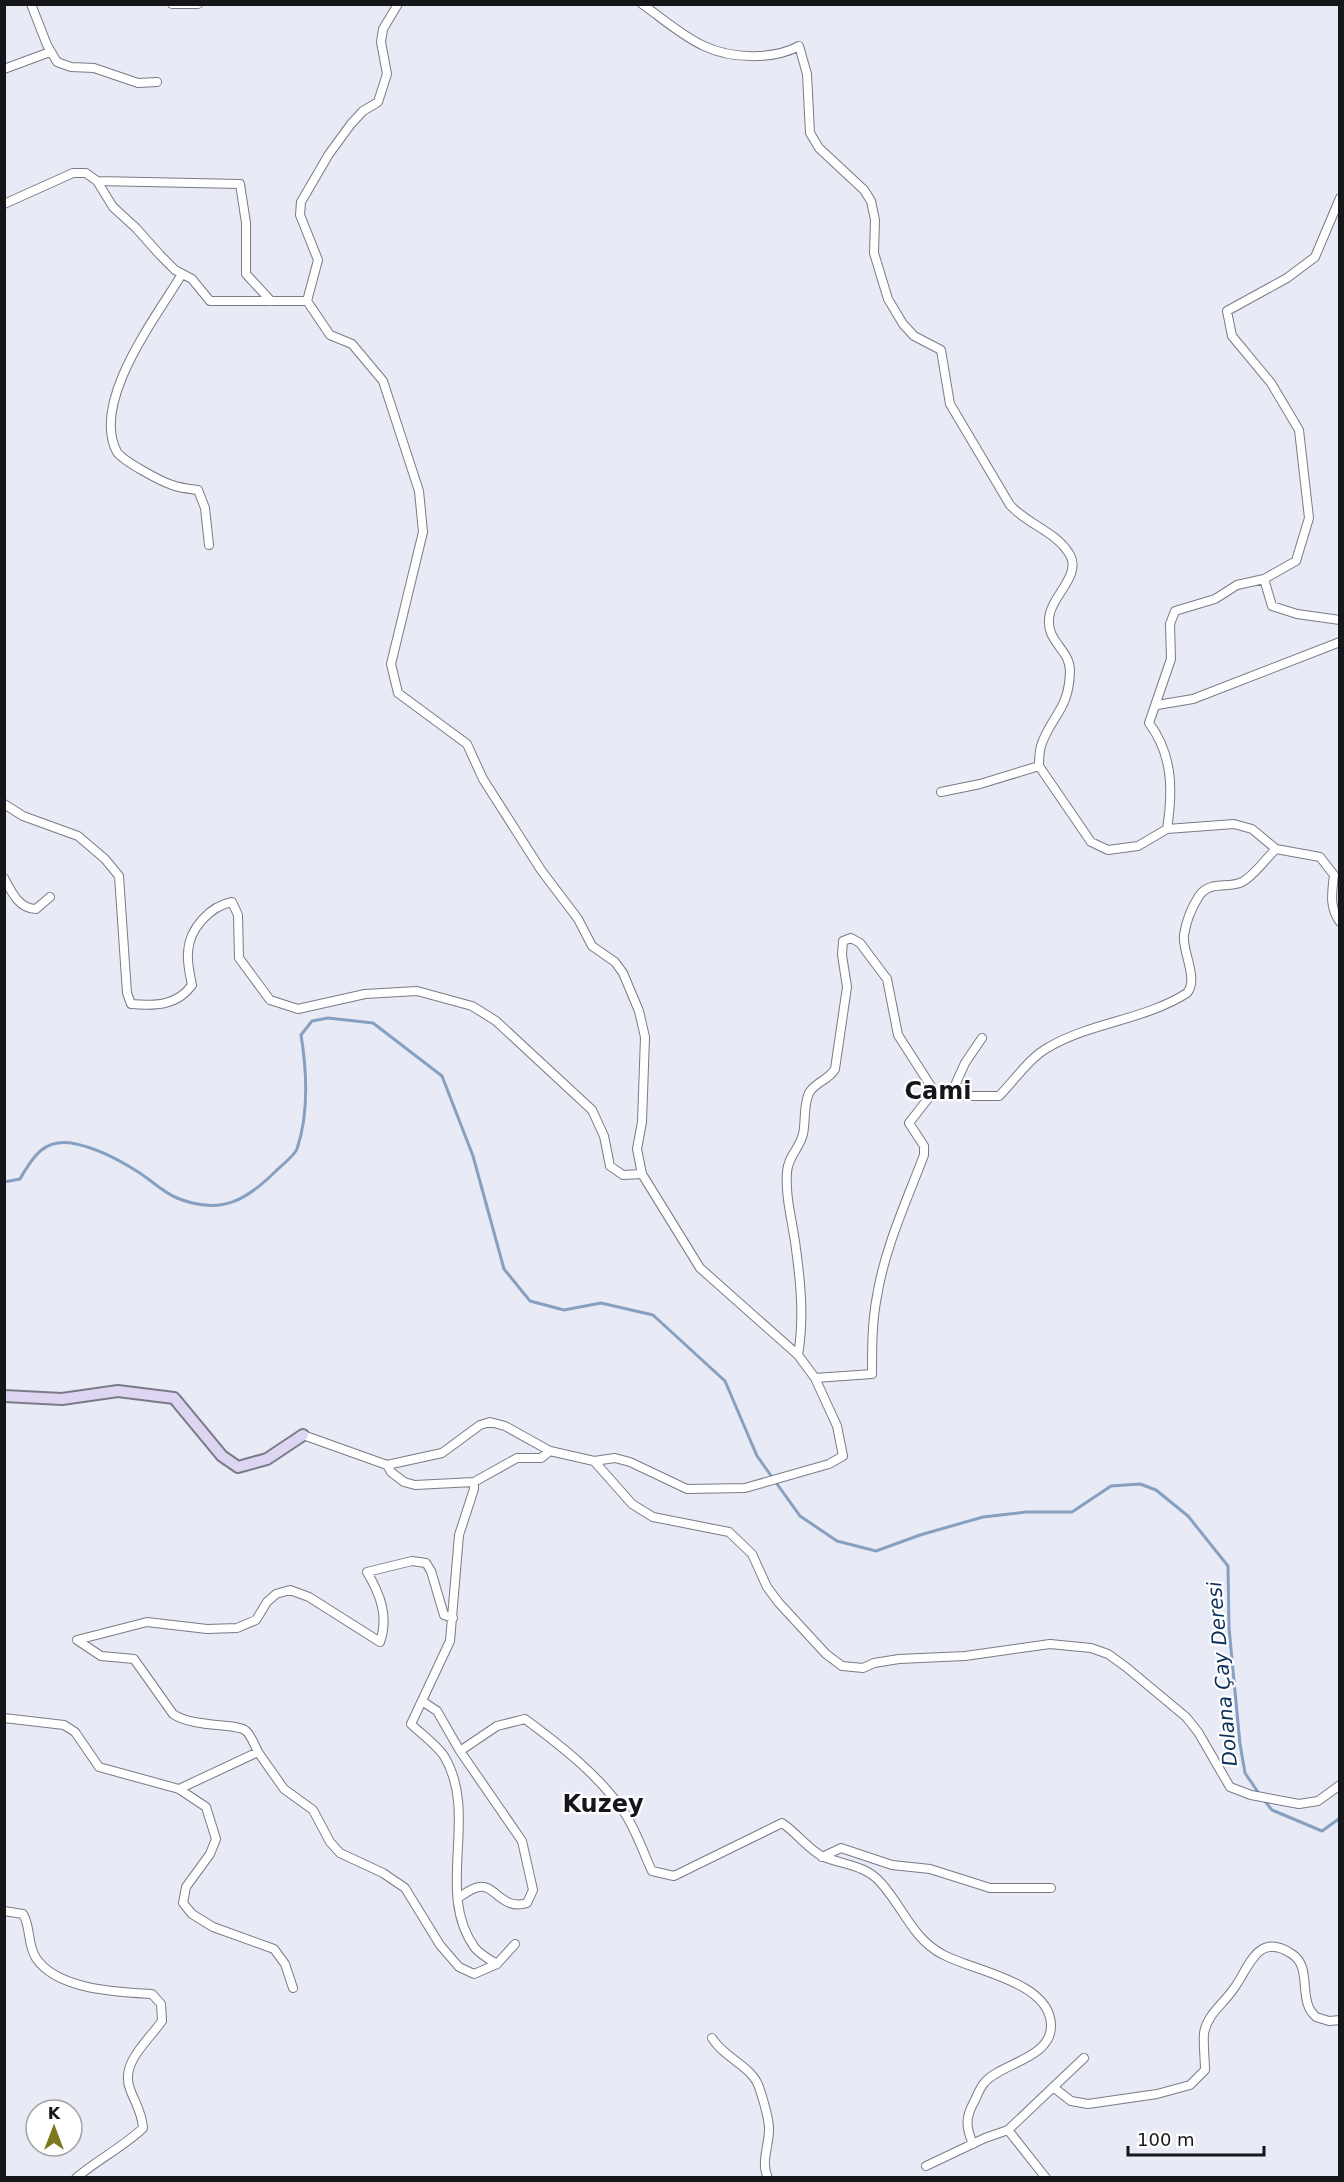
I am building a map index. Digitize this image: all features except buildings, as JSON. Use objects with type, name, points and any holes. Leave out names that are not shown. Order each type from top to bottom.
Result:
[{"type":"street","points":[[31,4],[50,52],[64,66],[94,68],[138,83],[157,82]]},
{"type":"street","points":[[172,4],[198,4]]},
{"type":"street","points":[[4,1396],[62,1399],[118,1391],[174,1398],[222,1456],[238,1467],[267,1459],[303,1435],[387,1465],[442,1453],[480,1425],[490,1422],[505,1426],[550,1451],[594,1461],[615,1458],[630,1462],[687,1489],[745,1488],[829,1464],[843,1456],[837,1426],[815,1378],[798,1355],[700,1268],[642,1174],[637,1149],[642,1122],[645,1037],[639,1011],[622,973],[615,962],[592,946],[578,919],[541,870],[483,780],[467,744],[398,693],[391,664],[423,532],[419,491],[383,381],[352,344],[330,335],[308,301],[318,260],[300,215],[301,202],[329,154],[363,111],[378,102],[387,74],[381,42],[382,29],[398,4]]},
{"type":"street","points":[[642,4],[704,46],[725,53],[777,55],[799,46],[807,74],[810,133],[819,148],[864,190],[871,201],[875,220],[874,254],[888,299],[903,324],[914,336],[941,350],[950,404],[1010,506],[1017,513],[1048,531],[1071,556],[1073,572],[1052,604],[1048,621],[1052,637],[1068,662],[1069,686],[1062,711],[1041,744],[1039,766],[1092,842],[1108,850],[1138,846],[1167,829],[1234,824],[1252,829],[1275,849],[1320,857],[1334,875],[1331,897],[1333,912],[1340,922]]},
{"type":"street","points":[[4,69],[50,52]]},
{"type":"street","points":[[4,204],[73,173],[86,173],[97,181],[113,207],[160,255],[182,274],[192,279],[210,301],[308,301]]},
{"type":"street","points":[[97,181],[240,184],[246,223],[246,274],[271,301]]},
{"type":"street","points":[[1167,829],[1172,794],[1167,759],[1158,735],[1149,723],[1172,659],[1170,624],[1175,611],[1215,599],[1237,585],[1264,579],[1296,561],[1309,518],[1299,430],[1270,383],[1232,336],[1227,311],[1287,279],[1315,257],[1340,198]]},
{"type":"street","points":[[182,274],[118,381],[112,404],[112,431],[117,452],[124,459],[172,485],[198,490],[205,508],[209,545]]},
{"type":"street","points":[[1264,579],[1272,606],[1297,614],[1340,620]]},
{"type":"street","points":[[1157,705],[1193,699],[1340,642]]},
{"type":"street","points":[[941,792],[980,784],[1039,766]]},
{"type":"street","points":[[4,804],[23,816],[78,836],[105,859],[119,876],[127,993],[131,1004],[170,1003],[184,996],[192,985],[188,953],[194,930],[220,904],[232,902],[238,915],[239,958],[270,1000],[298,1009],[365,994],[417,991],[472,1006],[496,1021],[592,1110],[604,1136],[610,1166],[623,1175],[642,1174]]},
{"type":"street","points":[[934,1091],[952,1092],[965,1096],[999,1096],[1046,1048],[1080,1031],[1128,1019],[1187,993],[1191,979],[1184,951],[1184,935],[1189,917],[1200,894],[1210,887],[1242,882],[1275,849]]},
{"type":"street","points":[[4,878],[14,896],[25,907],[36,909],[50,897]]},
{"type":"street","points":[[798,1355],[803,1326],[796,1248],[789,1211],[787,1172],[789,1158],[803,1136],[808,1095],[813,1087],[830,1078],[836,1069],[847,987],[842,955],[843,941],[851,938],[860,943],[887,979],[898,1035],[934,1091]]},
{"type":"street","points":[[952,1092],[965,1063],[982,1038]]},
{"type":"street","points":[[815,1378],[872,1374],[872,1330],[877,1294],[893,1237],[924,1155],[924,1146],[909,1123],[934,1091]]},
{"type":"street","points":[[387,1465],[391,1472],[404,1482],[415,1485],[474,1482],[517,1458],[541,1458],[550,1451]]},
{"type":"street","points":[[594,1461],[633,1504],[654,1517],[676,1524],[719,1528],[741,1541],[753,1554],[767,1587],[779,1604],[826,1654],[842,1666],[863,1668],[874,1663],[899,1659],[965,1656],[1050,1644],[1091,1648],[1108,1654],[1126,1667],[1186,1718],[1230,1787],[1255,1796],[1299,1804],[1318,1801],[1340,1785]]},
{"type":"street","points":[[474,1482],[474,1489],[459,1535],[450,1641],[411,1724],[443,1756],[459,1804],[458,1912],[476,1949],[497,1964]]},
{"type":"street","points":[[453,1618],[444,1615],[431,1571],[426,1563],[412,1561],[367,1572],[379,1593],[383,1606],[380,1642],[309,1597],[290,1590],[276,1594],[267,1602],[256,1620],[237,1628],[207,1629],[147,1622],[77,1640],[101,1656],[134,1659],[173,1714],[181,1720],[204,1725],[238,1727],[247,1731],[258,1752],[284,1788],[313,1810],[330,1842],[340,1854],[383,1873],[405,1888],[440,1945],[459,1967],[474,1974],[497,1964],[515,1944]]},
{"type":"street","points":[[422,1701],[437,1711],[460,1751],[522,1841],[533,1890],[527,1903],[518,1906],[504,1901],[485,1887],[478,1887],[458,1898]]},
{"type":"street","points":[[4,1718],[64,1725],[75,1732],[99,1767],[179,1789],[206,1808],[216,1839],[210,1854],[186,1887],[183,1903],[192,1914],[213,1927],[274,1949],[285,1964],[293,1988]]},
{"type":"street","points":[[460,1751],[497,1726],[525,1719],[557,1743],[601,1784],[624,1812],[652,1871],[674,1876],[782,1823],[796,1832],[822,1857],[858,1866],[880,1881],[918,1936],[939,1953],[962,1965],[1002,1976],[1023,1986],[1040,2001],[1047,2011],[1051,2024],[1044,2043],[1030,2055],[984,2082],[967,2120],[966,2127],[973,2144]]},
{"type":"street","points":[[179,1789],[258,1752]]},
{"type":"street","points":[[822,1857],[841,1848],[892,1865],[930,1869],[990,1888],[1051,1888]]},
{"type":"street","points":[[4,1911],[23,1914],[35,1957],[47,1970],[72,1982],[93,1988],[152,1994],[160,2004],[162,2021],[129,2065],[127,2080],[142,2112],[143,2128],[130,2140],[101,2157],[76,2178]]},
{"type":"street","points":[[1053,2087],[1071,2101],[1088,2104],[1157,2094],[1190,2085],[1205,2070],[1204,2033],[1209,2018],[1234,1990],[1253,1955],[1265,1948],[1276,1947],[1292,1954],[1299,1961],[1306,1981],[1308,2006],[1316,2017],[1329,2021],[1340,2020]]},
{"type":"street","points":[[712,2038],[719,2050],[752,2074],[758,2085],[769,2126],[765,2162],[768,2178]]},
{"type":"street","points":[[926,2166],[1008,2130],[1084,2058]]},
{"type":"street","points":[[1008,2130],[1040,2166],[1046,2178]]},
{"type":"waterway","name":"Dolana Çay Deresi","points":[[4,1182],[20,1179],[41,1150],[56,1143],[65,1143],[83,1146],[114,1158],[177,1198],[207,1205],[233,1202],[267,1180],[297,1149],[304,1121],[306,1092],[301,1035],[312,1021],[328,1018],[373,1023],[442,1076],[473,1156],[504,1269],[530,1301],[564,1310],[601,1303],[653,1315],[725,1381],[757,1456],[800,1516],[837,1541],[876,1551],[920,1535],[983,1517],[1026,1512],[1072,1512],[1111,1486],[1140,1484],[1156,1490],[1188,1516],[1228,1566],[1229,1628],[1240,1744],[1245,1773],[1260,1795]]},
{"type":"waterway","name":"Dolana Çay Deresi","points":[[1264,1800],[1272,1810],[1322,1831],[1340,1818]]},
{"type":"district","name":"Cami","points":[[938,1091]]},
{"type":"district","name":"Kuzey","points":[[603,1804]]}]
